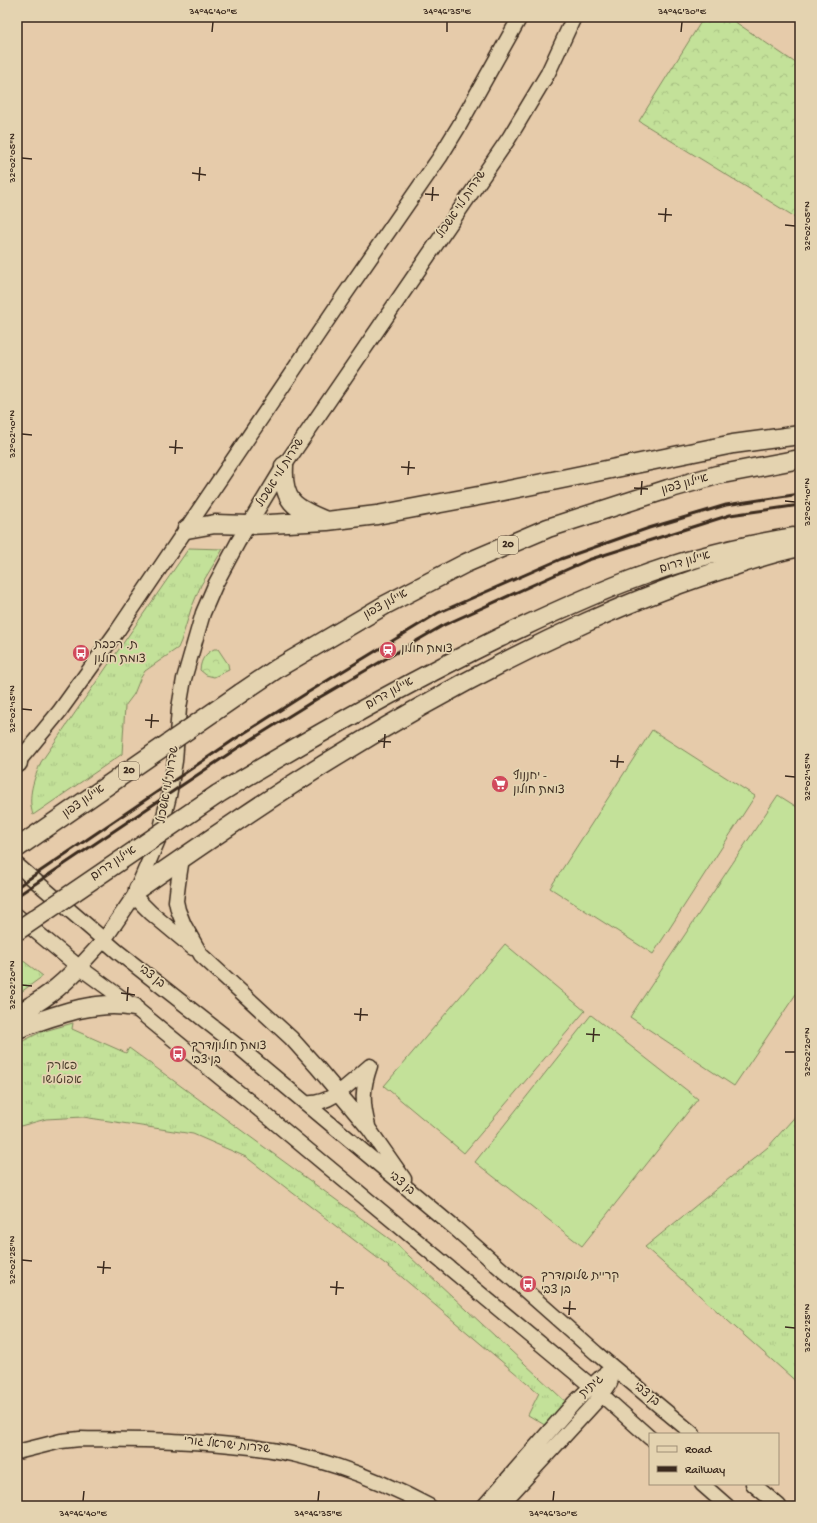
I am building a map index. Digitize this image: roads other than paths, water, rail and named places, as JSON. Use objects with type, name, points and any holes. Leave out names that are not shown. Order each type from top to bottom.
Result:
[{"type":"highway","points":[[187,529],[215,524],[327,521],[400,511],[733,444],[800,435]]},
{"type":"highway","name":"איילון צפון","points":[[17,848],[278,668],[385,605],[466,563],[548,528],[668,489],[717,476],[800,459]]},
{"type":"highway","points":[[284,466],[285,486],[289,499],[300,509],[327,521]]},
{"type":"highway","name":"איילון דרום","points":[[17,930],[218,794],[411,682],[454,660],[564,608],[636,578],[673,566],[760,543],[800,536]]},
{"type":"highway","points":[[136,893],[182,858],[274,796],[373,734],[453,688],[542,643],[622,607],[686,581],[780,551],[800,547]]},
{"type":"highway","points":[[17,1014],[57,989],[79,967]]},
{"type":"highway","points":[[17,1029],[92,1006],[112,1004],[134,1007]]},
{"type":"main road","points":[[17,763],[64,706],[187,529],[341,300],[440,157],[520,17]]},
{"type":"main road","name":"שדרות לוי אשכול","points":[[79,967],[104,940],[136,893],[158,840],[164,818],[175,761],[181,693],[202,613],[210,596],[248,524],[284,466],[509,138],[551,68],[574,17]]},
{"type":"main road","points":[[182,858],[176,901],[184,925],[201,955]]},
{"type":"main road","name":"בן צבי","points":[[17,865],[104,940],[240,1048],[462,1234],[614,1368],[692,1433]]},
{"type":"main road","points":[[136,893],[151,913],[201,955],[291,1038],[369,1129],[414,1194]]},
{"type":"main road","points":[[17,916],[79,967],[134,1007],[255,1106],[596,1391],[649,1437]]},
{"type":"main road","points":[[305,1103],[322,1102],[338,1092],[370,1066],[365,1082],[363,1099],[369,1129]]},
{"type":"main road","name":"גיתית","points":[[500,1506],[596,1391],[602,1376],[614,1368]]},
{"type":"main road","name":"גיתית","points":[[484,1506],[574,1403],[596,1391]]},
{"type":"main road","name":"שדרות ישראל גורי","points":[[17,1452],[61,1441],[80,1439],[209,1442],[252,1447],[302,1457],[342,1468],[377,1481],[429,1506]]},
{"type":"main road","points":[[703,1485],[727,1506]]},
{"type":"main road","points":[[754,1485],[779,1506]]},
{"type":"railway","points":[[17,887],[238,737],[438,613],[561,559],[649,528],[726,505],[800,494]]},
{"type":"railway","points":[[17,896],[236,749],[315,700],[442,626],[588,560],[730,515],[800,505]]},
{"type":"place","name":"צומת חולון","points":[[388,650]]},
{"type":"place","name":"ת. רכבת צומת חולון","points":[[81,653]]},
{"type":"place","name":"יחננוף - צומת חולון","points":[[500,784]]},
{"type":"place","name":"צומת חולון/דרך בן צבי","points":[[178,1054]]},
{"type":"place","name":"קריית שלום/דרך בן צבי","points":[[528,1284]]},
{"type":"park label","name":"פארק אפוטושו","points":[[62,1074]]}]
